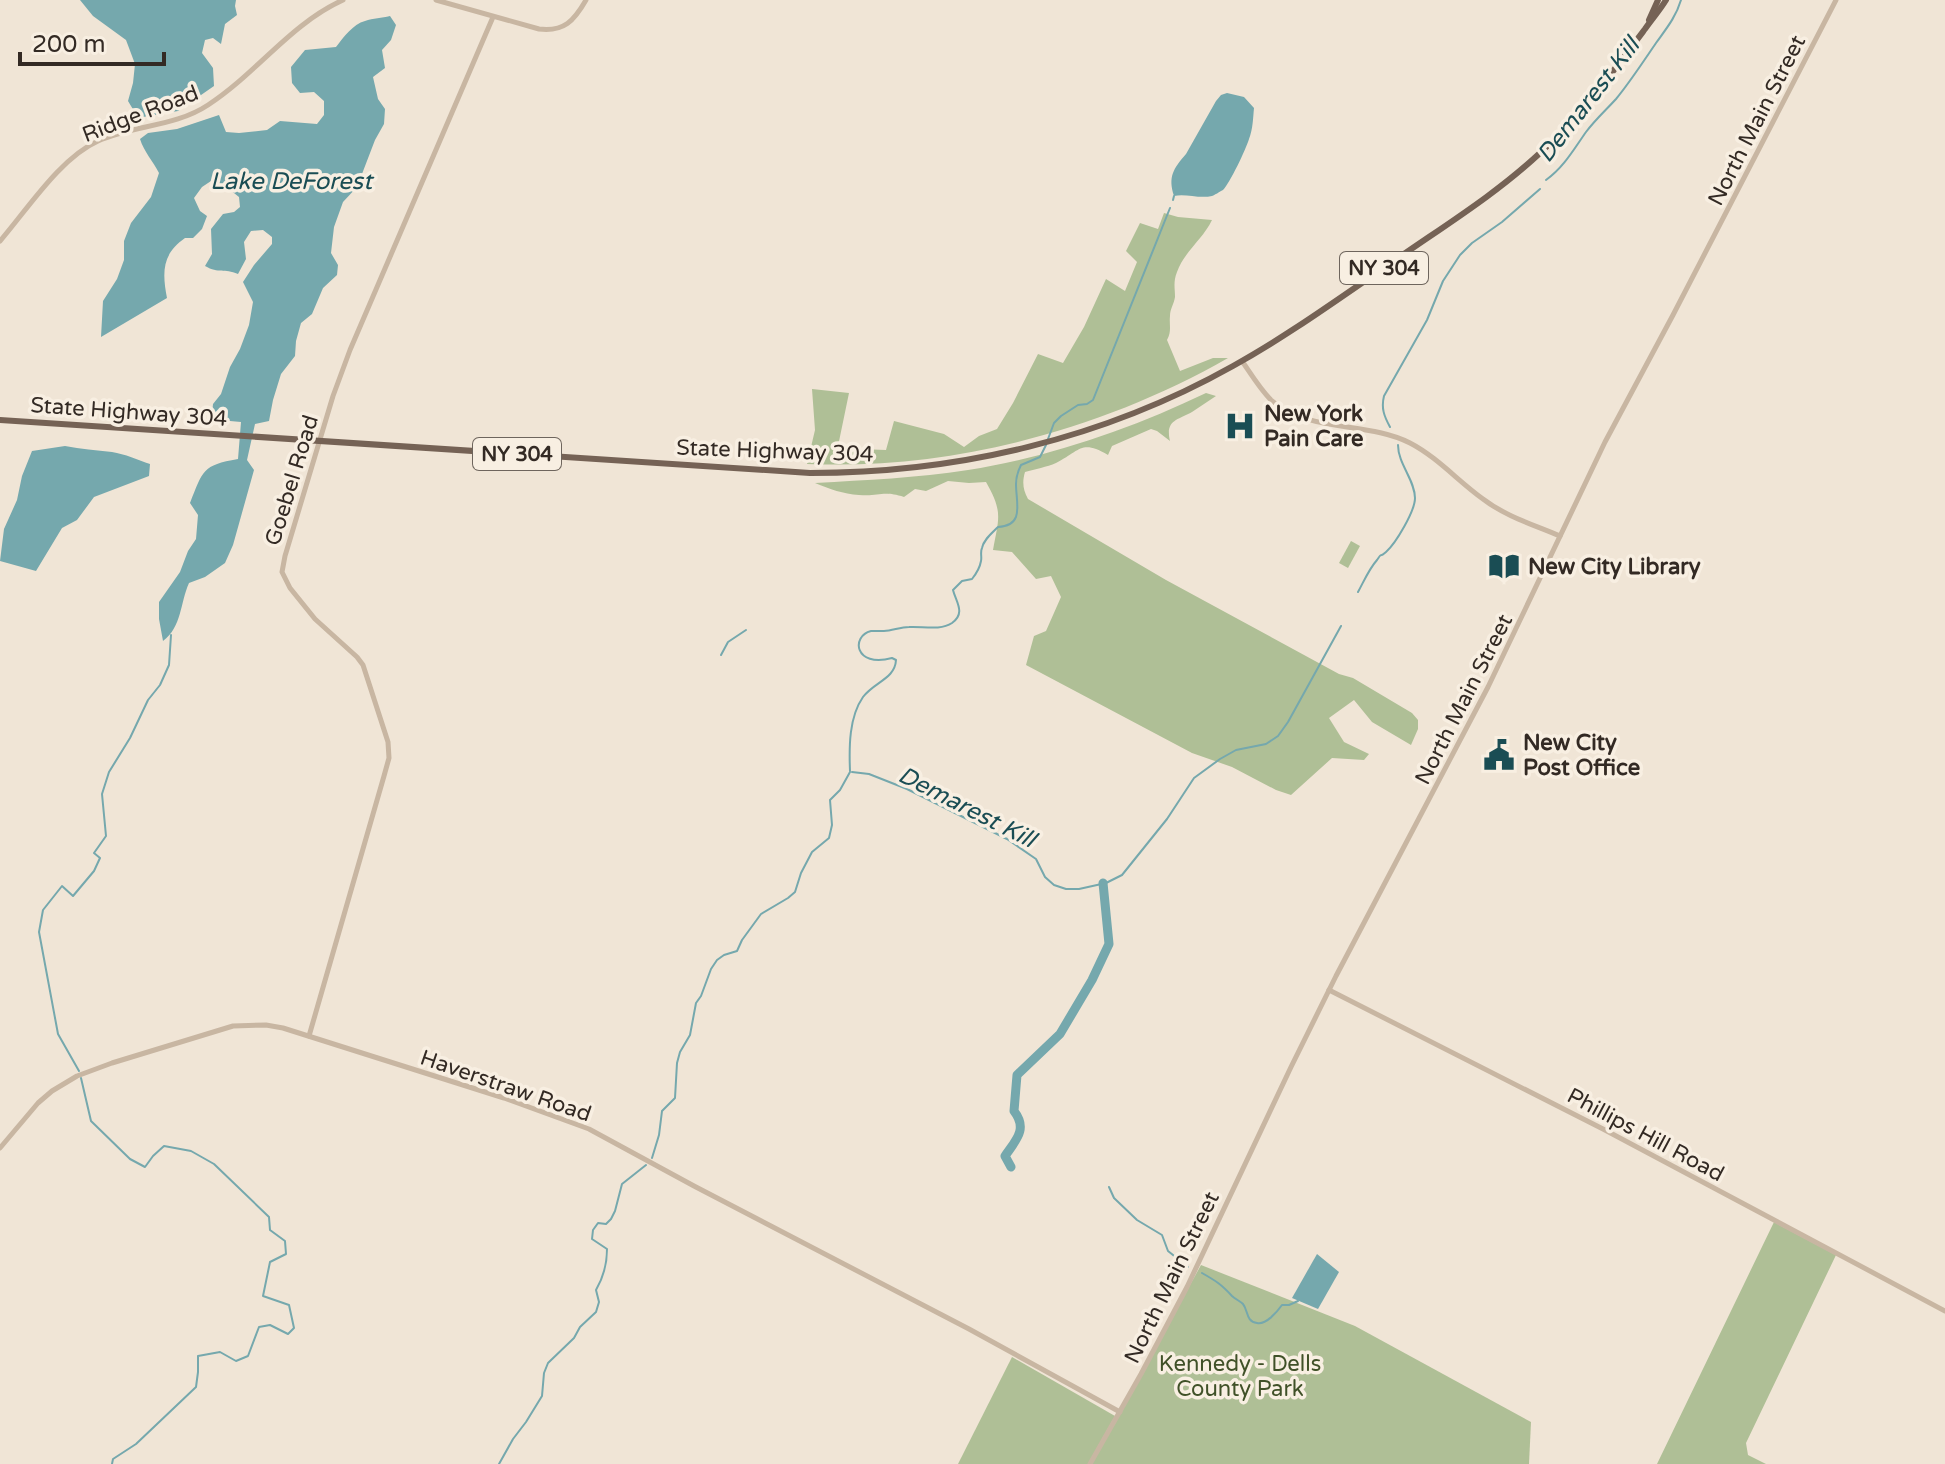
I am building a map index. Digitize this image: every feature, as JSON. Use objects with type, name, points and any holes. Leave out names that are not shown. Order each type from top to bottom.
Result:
[{"type":"main road","name":"State Highway 304","points":[[1646,27],[1658,0]]},
{"type":"main road","name":"State Highway 304","points":[[0,420],[810,473],[878,472],[929,467],[1039,445],[1104,425],[1204,382],[1289,332],[1468,212],[1511,179],[1574,119],[1612,74],[1666,0]]},
{"type":"street","name":"Ridge Road","points":[[0,241],[56,173],[80,152],[105,138],[179,119],[203,108],[313,17],[343,0]]},
{"type":"street","points":[[436,0],[539,29],[555,30],[568,23],[586,0]]},
{"type":"street","name":"North Main Street","points":[[1090,1464],[1187,1287],[1285,1078],[1472,718],[1598,454],[1836,0]]},
{"type":"street","name":"Goebel Road","points":[[309,1036],[389,758],[388,742],[363,665],[315,619],[290,588],[282,572],[319,441],[350,350],[493,17]]},
{"type":"street","points":[[1242,361],[1269,398],[1286,411],[1304,419],[1374,430],[1400,438],[1425,452],[1487,502],[1560,536]]},
{"type":"street","name":"Phillips Hill Road","points":[[1329,990],[1576,1115],[1945,1311]]},
{"type":"street","name":"Haverstraw Road","points":[[0,1148],[52,1091],[77,1076],[233,1026],[266,1025],[504,1098],[589,1129],[1120,1412]]},
{"type":"street","points":[[1099,1400],[1111,1404],[1119,1402],[1131,1392]]},
{"type":"green space","points":[[1164,213],[1212,220],[1184,258],[1175,279],[1167,340],[1180,371],[1213,358],[1228,358],[1129,406],[1025,440],[916,460],[807,464],[815,430],[812,389],[849,393],[837,451],[846,455],[859,449],[886,450],[894,421],[944,434],[964,447],[979,436],[997,429],[1038,354],[1063,363],[1106,279],[1125,291],[1137,262],[1126,251],[1140,223],[1158,229]]},
{"type":"green space","points":[[1206,393],[1216,396],[1174,422],[1169,429],[1170,441],[1151,429],[1112,446],[1108,455],[1092,448],[1081,448],[1056,463],[1025,472],[1024,489],[1028,499],[1166,580],[1339,674],[1353,678],[1412,713],[1418,720],[1418,729],[1411,745],[1372,722],[1354,700],[1329,718],[1344,742],[1369,754],[1364,760],[1332,758],[1291,795],[1232,767],[1192,753],[1026,665],[1034,636],[1046,631],[1061,597],[1051,576],[1036,579],[1012,552],[993,550],[998,515],[986,482],[948,481],[926,491],[915,489],[904,497],[853,494],[815,483],[949,473],[1029,458],[1119,430]]},
{"type":"green space","points":[[1351,541],[1360,546],[1348,568],[1339,563]]},
{"type":"green space","points":[[1774,1222],[1836,1255],[1746,1443],[1748,1455],[1766,1464],[1657,1464]]},
{"type":"green space","name":"Kennedy - Dells County Park","points":[[1201,1265],[1355,1326],[1531,1422],[1529,1464],[1091,1464]]},
{"type":"green space","points":[[1012,1357],[1115,1416],[1088,1464],[958,1464]]},
{"type":"water","name":"Lake DeForest","points":[[80,0],[236,0],[237,15],[225,24],[221,44],[213,38],[205,40],[202,53],[213,68],[214,86],[178,111],[131,119],[134,111],[128,101],[135,64],[126,40],[93,16]]},
{"type":"water","name":"Lake DeForest","points":[[390,16],[396,25],[391,40],[382,50],[385,68],[373,77],[378,99],[385,109],[384,124],[357,187],[343,202],[334,227],[331,253],[338,265],[337,275],[323,288],[312,314],[301,323],[295,356],[281,374],[269,421],[255,424],[247,460],[254,470],[225,563],[205,577],[189,583],[174,629],[163,641],[159,602],[180,572],[196,539],[198,515],[190,503],[194,492],[210,467],[238,459],[241,422],[219,420],[212,414],[213,404],[221,394],[249,325],[253,302],[243,282],[272,244],[272,237],[263,230],[251,231],[244,242],[246,259],[238,274],[205,266],[212,254],[211,229],[223,214],[240,207],[239,197],[224,185],[211,181],[194,198],[200,211],[207,216],[202,229],[193,238],[185,238],[177,244],[168,257],[164,272],[167,298],[101,337],[103,301],[117,279],[124,260],[124,241],[131,223],[151,197],[159,173],[140,139],[148,133],[177,129],[219,115],[226,132],[267,130],[280,121],[317,124],[324,115],[324,101],[314,92],[300,93],[292,83],[291,67],[305,50],[336,47],[356,25]]},
{"type":"water","points":[[1227,93],[1244,97],[1254,108],[1250,135],[1234,173],[1223,190],[1213,196],[1174,196],[1172,178],[1175,169],[1216,101]]},
{"type":"water","points":[[65,446],[131,457],[150,464],[149,476],[94,497],[77,520],[62,528],[36,571],[0,561],[4,529],[17,500],[32,451]]},
{"type":"water","points":[[1317,1254],[1339,1272],[1318,1309],[1292,1298]]},
{"type":"waterway","name":"Demarest Kill","points":[[1546,180],[1563,164],[1626,86],[1670,23],[1681,0]]},
{"type":"waterway","name":"Demarest Kill","points":[[1390,427],[1384,412],[1384,396],[1427,320],[1443,281],[1472,243],[1540,189]]},
{"type":"waterway","points":[[1173,200],[1174,196]]},
{"type":"waterway","points":[[1048,439],[1054,423],[1061,416],[1093,400],[1170,208]]},
{"type":"waterway","points":[[850,771],[851,732],[858,705],[892,672],[896,660],[870,659],[863,655],[860,639],[871,631],[942,627],[956,619],[959,607],[953,590],[975,575],[988,536],[1016,518],[1016,481],[1021,465],[1040,457],[1046,445]]},
{"type":"waterway","name":"Demarest Kill","points":[[1358,592],[1380,555],[1390,548],[1400,534],[1414,504],[1414,491],[1398,445]]},
{"type":"waterway","name":"Demarest Kill","points":[[852,772],[869,774],[907,789],[1007,839],[1036,859],[1045,877],[1054,885],[1079,889],[1106,883],[1122,875],[1167,819],[1194,778],[1236,750],[1266,744],[1278,736],[1341,626]]},
{"type":"waterway","points":[[721,655],[728,642],[746,630]]},
{"type":"waterway","points":[[79,1071],[58,1034],[39,932],[43,910],[62,886],[73,896],[94,871],[100,858],[94,853],[106,836],[102,794],[109,772],[148,700],[160,685],[169,665],[171,635]]},
{"type":"waterway","name":"Demarest Kill","points":[[652,1158],[662,1111],[675,1098],[680,1052],[690,1035],[696,1003],[711,969],[724,955],[737,951],[761,914],[795,892],[812,852],[829,838],[832,825],[830,800],[850,772]]},
{"type":"waterway","points":[[1011,1167],[1005,1156],[1020,1129],[1014,1111],[1017,1075],[1060,1034],[1109,944],[1103,883]]},
{"type":"waterway","points":[[81,1078],[91,1121],[130,1159],[145,1167],[164,1146],[191,1151],[214,1164],[269,1217],[270,1230],[285,1241],[286,1254],[270,1262],[263,1296],[289,1305],[294,1328],[288,1334],[270,1325],[259,1327],[248,1356],[236,1361],[220,1352],[198,1356],[196,1387],[136,1444],[113,1459],[112,1464]]},
{"type":"waterway","name":"Demarest Kill","points":[[499,1464],[542,1396],[548,1363],[596,1312],[599,1302],[596,1290],[604,1270],[607,1249],[592,1239],[593,1230],[598,1223],[606,1224],[611,1219],[622,1184],[646,1165]]},
{"type":"waterway","points":[[1109,1187],[1114,1198],[1137,1220],[1162,1235],[1168,1251],[1188,1267]]},
{"type":"waterway","points":[[1202,1273],[1243,1304],[1253,1322],[1264,1322],[1282,1305],[1298,1301]]},
{"type":"place","name":"New York Pain Care","points":[[1240,426]]},
{"type":"place","name":"New City Library","points":[[1504,566]]},
{"type":"place","name":"New City Post Office","points":[[1499,755]]}]
